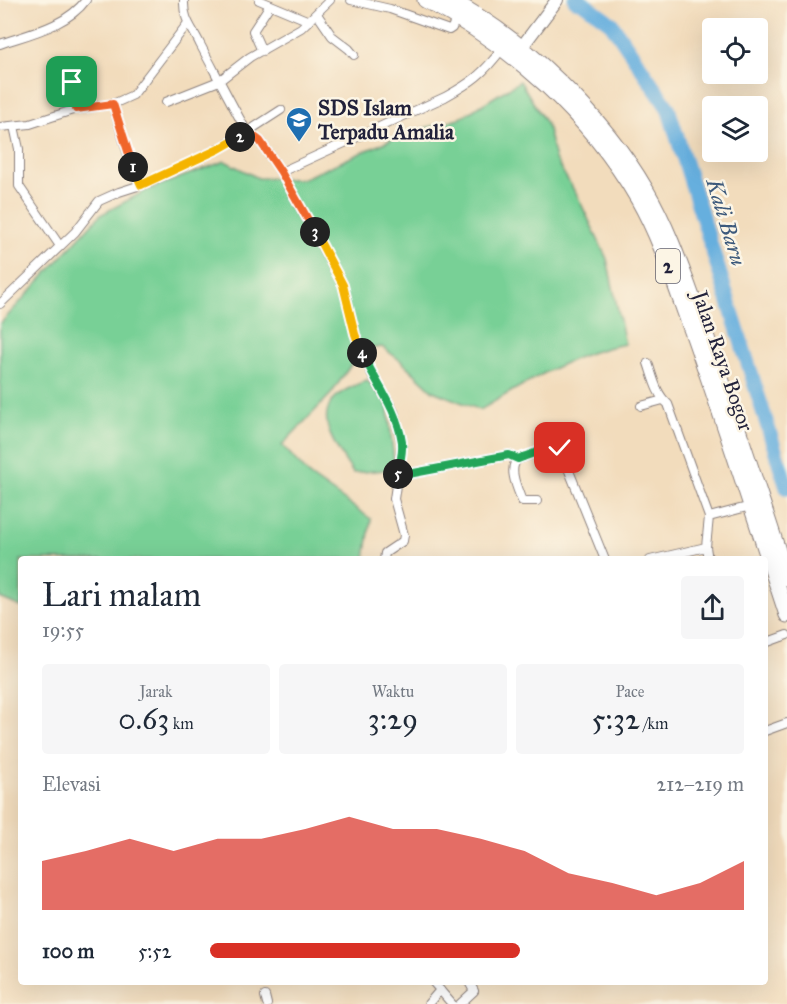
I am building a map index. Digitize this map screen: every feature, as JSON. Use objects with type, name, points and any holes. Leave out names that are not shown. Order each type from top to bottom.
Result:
[{"type":"highway","name":"Jalan Raya Bogor","points":[[425,0],[457,16],[502,49],[568,105],[638,198],[660,243],[752,496],[787,578]]},
{"type":"highway","name":"Jalan Raya Bogor","points":[[450,0],[487,22],[521,48],[576,97],[621,153],[645,188],[662,219],[710,346],[787,615]]},
{"type":"street","points":[[0,44],[53,26],[70,16],[86,0]]},
{"type":"street","points":[[184,0],[188,23],[219,81],[248,132],[260,141],[281,172],[343,285],[362,353],[394,412],[402,444],[394,499],[404,539],[385,553],[385,556]]},
{"type":"street","points":[[259,0],[309,21]]},
{"type":"street","points":[[166,102],[219,81],[250,57],[301,28],[330,0]]},
{"type":"street","points":[[351,0],[390,9],[449,30],[457,16]]},
{"type":"street","points":[[521,48],[554,4]]},
{"type":"street","points":[[262,51],[252,31],[270,5]]},
{"type":"street","points":[[317,14],[332,36],[354,55]]},
{"type":"street","points":[[0,127],[30,124],[76,109],[113,104],[133,95],[188,23]]},
{"type":"street","points":[[281,172],[469,84],[484,71],[502,49]]},
{"type":"street","points":[[72,82],[76,109]]},
{"type":"street","points":[[113,104],[129,158],[141,185]]},
{"type":"street","points":[[0,304],[75,232],[99,201],[141,185],[219,149],[281,110]]},
{"type":"street","points":[[14,126],[19,149],[19,186],[60,246]]},
{"type":"street","points":[[648,363],[655,385],[663,400],[668,404],[709,517],[707,556]]},
{"type":"street","points":[[641,406],[663,400]]},
{"type":"street","points":[[537,501],[522,501],[512,469],[513,463],[518,459],[559,446],[603,556]]},
{"type":"street","points":[[398,476],[509,455],[518,459]]},
{"type":"street","points":[[709,517],[752,496]]},
{"type":"street","points":[[667,556],[706,547]]},
{"type":"street","points":[[768,642],[787,635]]},
{"type":"street","points":[[768,730],[787,723]]},
{"type":"street","points":[[436,985],[452,1004]]},
{"type":"street","points":[[459,1004],[474,991],[471,985]]},
{"type":"street","points":[[428,1004],[440,990]]},
{"type":"green space","points":[[520,81],[547,125],[555,159],[578,197],[607,259],[625,344],[586,354],[550,370],[480,410],[433,391],[401,361],[382,347],[361,350],[331,394],[282,445],[310,476],[371,519],[365,556],[18,556],[18,606],[0,598],[0,324],[100,215],[147,190],[225,161],[258,178],[302,179],[406,133],[459,119]]},
{"type":"green space","points":[[367,380],[387,401],[395,469],[353,473],[330,435],[327,414],[337,396]]},
{"type":"waterway","name":"Kali Baru","points":[[575,0],[581,1],[611,23],[668,108],[787,488]]},
{"type":"place","name":"SDS Islam Terpadu Amalia","points":[[299,143]]},
{"type":"route","points":[[72,82],[76,109],[113,104],[129,158],[141,185],[219,149],[248,132],[260,141],[281,172],[343,285],[362,353],[394,412],[402,444],[398,476],[509,455],[518,459],[557,445],[560,448]]}]
